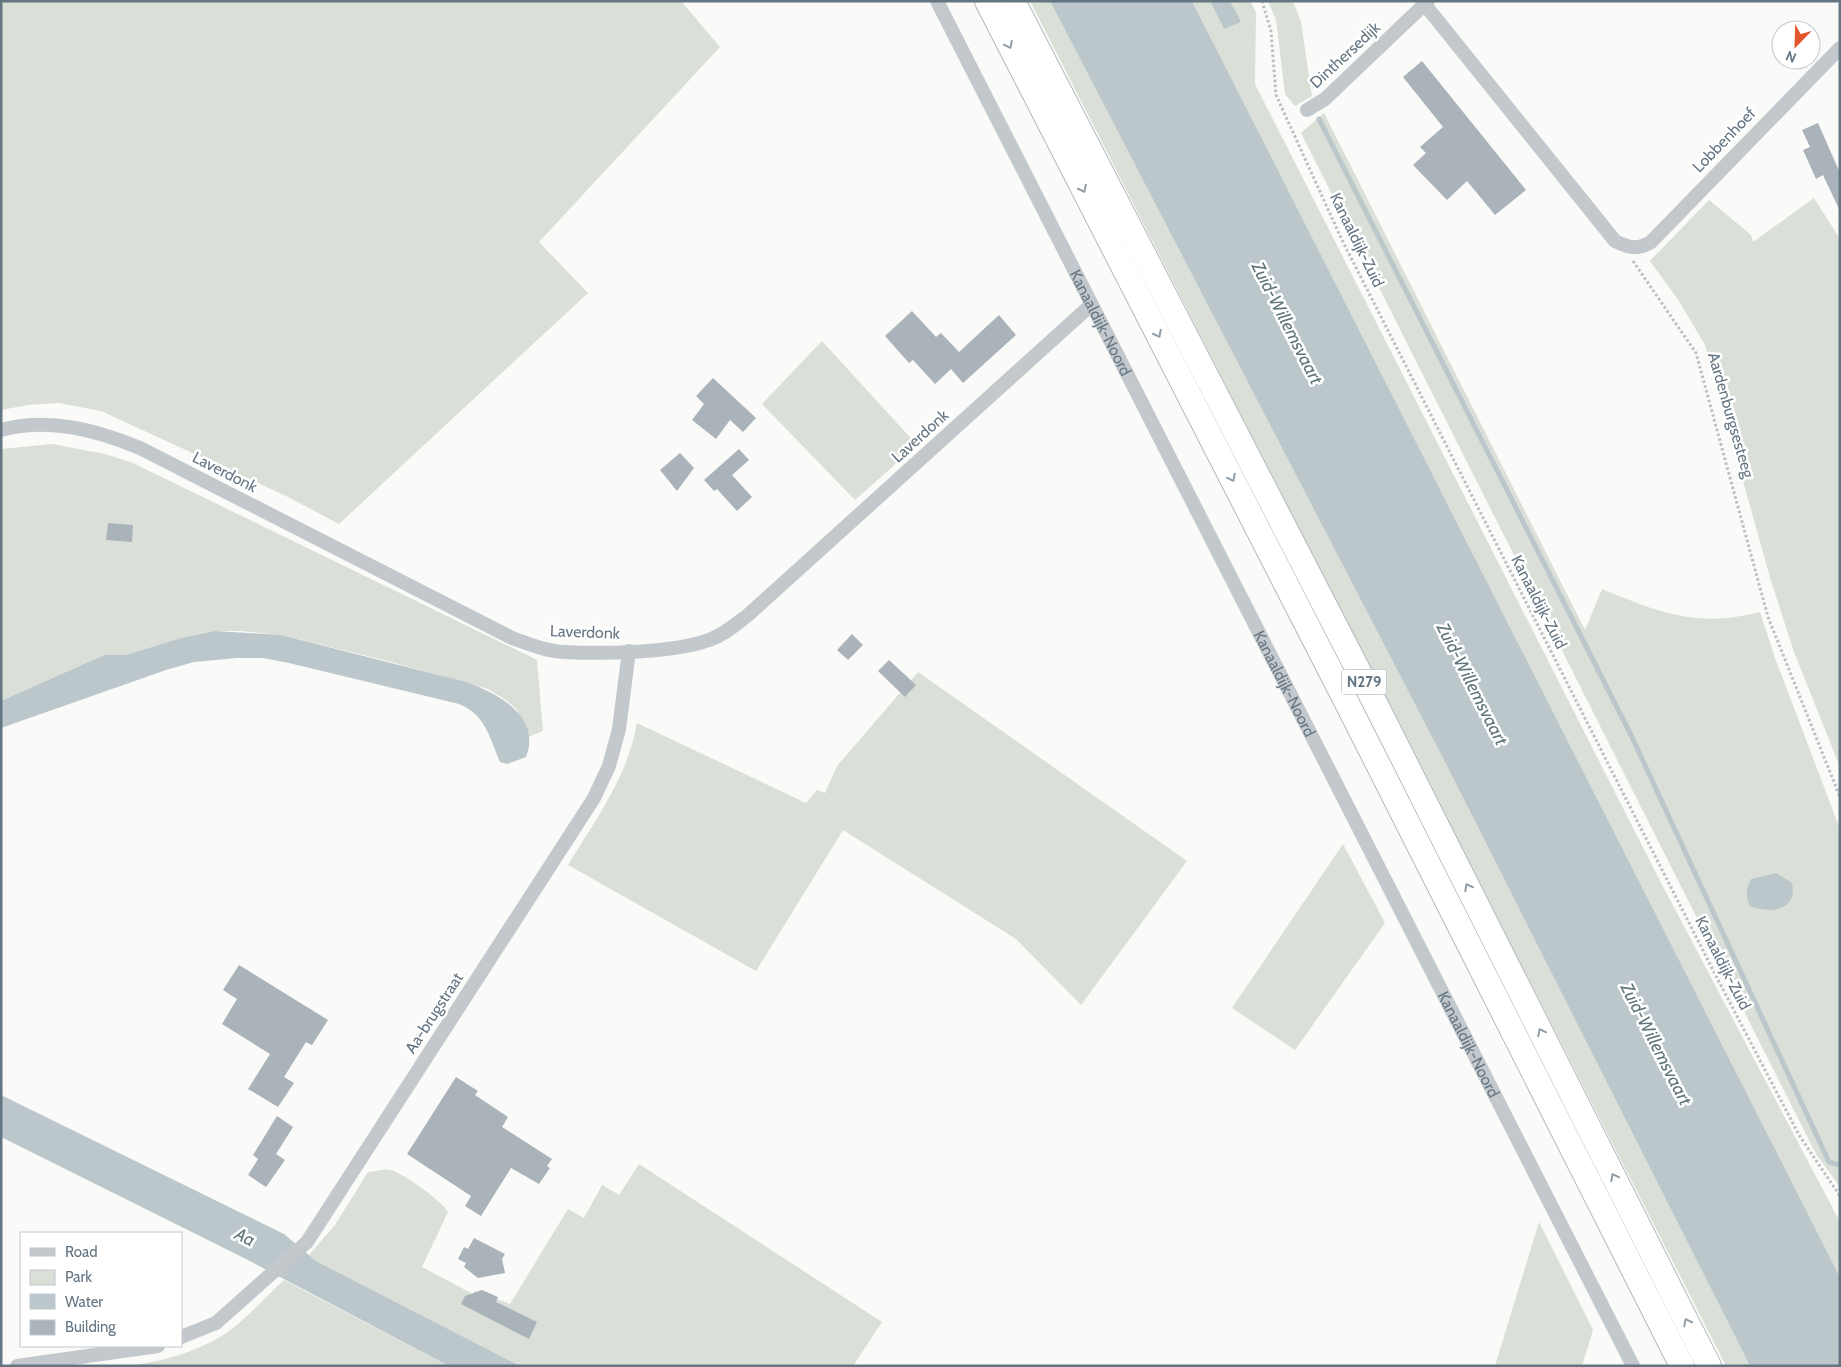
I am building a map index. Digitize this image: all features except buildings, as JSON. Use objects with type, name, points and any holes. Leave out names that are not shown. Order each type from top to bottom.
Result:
[{"type":"highway","name":"N279","points":[[987,1],[1348,705],[1682,1366]]},
{"type":"highway","name":"N279","points":[[1013,1],[1376,706],[1709,1366]]},
{"type":"street","name":"Kanaaldijk-Noord","points":[[936,1],[1633,1366]]},
{"type":"street","name":"Dinthersedijk","points":[[1307,110],[1325,99],[1425,2]]},
{"type":"street","points":[[1425,2],[1615,242],[1630,248]]},
{"type":"street","name":"Lobbenhoef","points":[[1630,248],[1644,246],[1651,242],[1840,48]]},
{"type":"street","name":"Laverdonk","points":[[1,430],[48,424],[76,427],[108,435],[140,448],[512,638],[563,652],[629,651],[684,646],[710,640],[730,629],[1091,305]]},
{"type":"street","name":"Aa-brugstraat","points":[[182,1337],[216,1323],[265,1281],[306,1242],[594,798],[609,766],[619,729],[629,651]]},
{"type":"street","points":[[17,1366],[151,1347]]},
{"type":"path","name":"Kanaaldijk-Zuid","points":[[1262,1],[1271,31],[1276,95],[1342,240],[1799,1135],[1840,1196]]},
{"type":"path","name":"Aardenburgsesteeg","points":[[1630,248],[1630,258],[1696,353],[1768,617],[1840,798]]},
{"type":"green space","points":[[1,1],[681,1],[720,47],[539,242],[588,293],[339,524],[288,497],[101,411],[59,403],[28,405],[1,410]]},
{"type":"green space","points":[[1030,1],[1050,1],[1447,766],[1750,1366],[1726,1366]]},
{"type":"green space","points":[[1192,1],[1210,1],[1224,29],[1240,22],[1230,1],[1250,1],[1256,12],[1255,84],[1658,877],[1840,1222],[1840,1277]]},
{"type":"green space","points":[[1268,1],[1293,1],[1301,22],[1312,96],[1295,106],[1285,94],[1276,20]]},
{"type":"green space","points":[[1324,113],[1585,630],[1602,589],[1661,611],[1698,618],[1738,617],[1760,612],[1775,658],[1840,829],[1840,1187],[1816,1154],[1301,133]]},
{"type":"green space","points":[[1814,198],[1840,239],[1840,767],[1794,652],[1771,581],[1705,345],[1679,301],[1650,261],[1709,200],[1751,235],[1753,242]]},
{"type":"green space","points":[[822,341],[917,445],[855,500],[762,404]]},
{"type":"green space","points":[[52,444],[105,454],[133,463],[537,660],[543,731],[528,737],[517,710],[506,700],[488,689],[384,660],[281,635],[240,631],[215,631],[181,638],[126,655],[104,655],[1,701],[1,449]]},
{"type":"green space","points":[[918,672],[1187,861],[1081,1005],[1016,939],[843,830],[756,971],[568,865],[600,814],[619,779],[633,742],[637,723],[806,803],[817,790],[825,793],[837,766]]},
{"type":"green space","points":[[1343,844],[1385,923],[1295,1050],[1232,1008]]},
{"type":"green space","points":[[639,1164],[882,1322],[853,1366],[520,1366],[316,1261],[309,1255],[335,1225],[368,1172],[391,1170],[422,1188],[445,1207],[448,1212],[422,1267],[473,1294],[475,1291],[510,1304],[568,1209],[584,1218],[602,1185],[619,1195]]},
{"type":"green space","points":[[1539,1222],[1593,1330],[1582,1366],[1495,1366]]},
{"type":"green space","points":[[284,1280],[449,1366],[127,1366],[170,1358],[213,1341],[237,1325]]},
{"type":"water","name":"Zuid-Willemsvaart","points":[[1050,1],[1192,1],[1840,1277],[1840,1366],[1750,1366],[1447,766]]},
{"type":"water","points":[[1210,1],[1230,1],[1241,22],[1224,29]]},
{"type":"water","points":[[215,631],[281,635],[466,682],[503,700],[514,708],[522,718],[528,730],[529,742],[526,757],[507,764],[500,762],[481,720],[468,708],[459,704],[263,658],[237,658],[194,662],[1,728],[1,701],[104,655],[126,655],[181,638]]},
{"type":"water","points":[[1776,873],[1792,883],[1793,892],[1791,900],[1787,905],[1774,910],[1750,906],[1747,892],[1751,879]]},
{"type":"water","name":"Aa","points":[[1,1095],[284,1234],[316,1261],[520,1366],[449,1366],[244,1258],[1,1137]]},
{"type":"waterway","points":[[1319,119],[1631,735],[1829,1162],[1840,1165]]}]
